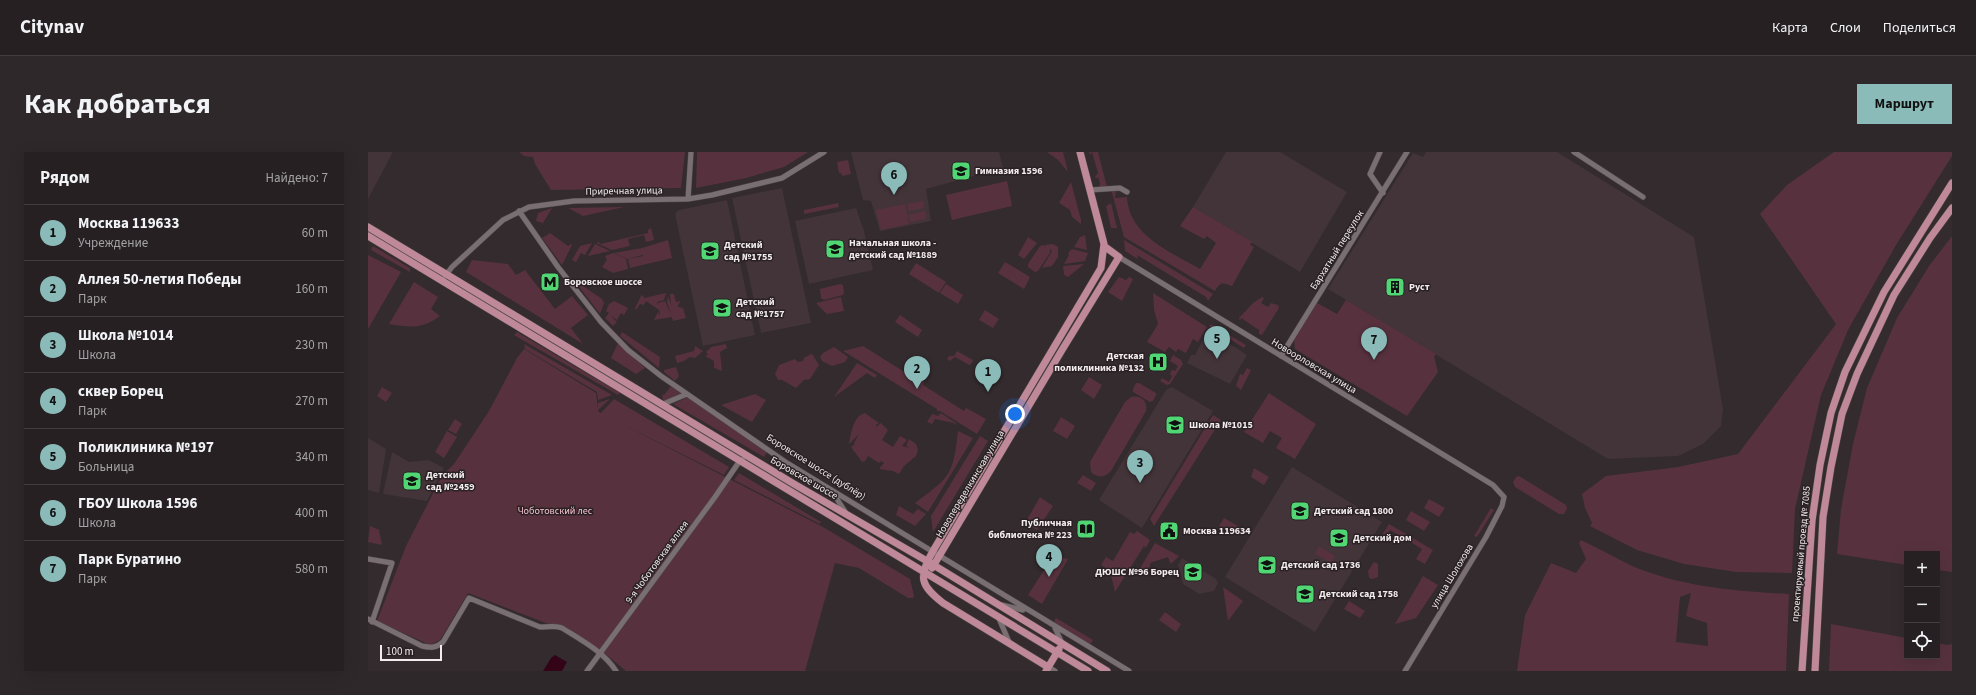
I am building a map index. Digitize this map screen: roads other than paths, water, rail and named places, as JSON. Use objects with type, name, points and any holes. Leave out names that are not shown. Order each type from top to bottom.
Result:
[{"type":"main road","name":"Новопеределкинская улица","points":[[926,572],[927,561],[1101,268],[1104,246],[1080,152]]},
{"type":"main road","name":"проектируемый проезд № 7085","points":[[1802,671],[1812,521],[1820,465],[1831,413],[1845,372],[1884,292],[1952,182]]},
{"type":"main road","name":"проектируемый проезд № 7085","points":[[1815,671],[1823,517],[1831,467],[1842,414],[1857,374],[1894,295],[1930,238],[1952,208]]},
{"type":"main road","name":"Боровское шоссе","points":[[368,227],[447,273],[748,456],[934,565],[1107,671]]},
{"type":"main road","name":"Боровское шоссе","points":[[368,236],[739,462],[998,615],[1088,671]]},
{"type":"main road","points":[[1104,246],[1119,257]]},
{"type":"main road","name":"Новопеределкинская улица","points":[[926,572],[934,565],[940,556],[1119,257]]},
{"type":"main road","points":[[926,572],[924,583],[936,598],[1049,670],[1062,643]]},
{"type":"street","points":[[688,199],[691,152]]},
{"type":"street","name":"Приречная улица","points":[[442,280],[452,267],[503,220],[519,211],[539,205],[574,201],[688,199],[726,192],[782,178],[824,152]]},
{"type":"street","points":[[1380,152],[1370,174],[1383,193]]},
{"type":"street","name":"Бархатный переулок","points":[[1281,356],[1407,152]]},
{"type":"street","points":[[1574,152],[1643,197]]},
{"type":"street","points":[[1090,190],[1120,188],[1127,192]]},
{"type":"street","name":"Боровское шоссе (дублёр)","points":[[519,211],[558,267],[601,322],[637,357],[687,394],[787,463],[933,551],[1028,611],[1129,671]]},
{"type":"street","name":"Новоорловская улица","points":[[1119,257],[1499,489]]},
{"type":"street","points":[[663,404],[687,394]]},
{"type":"street","points":[[739,462],[748,456]]},
{"type":"street","name":"9-я Чоботовская аллея","points":[[587,671],[725,484],[739,462]]},
{"type":"street","name":"улица Шолохова","points":[[1405,671],[1486,536],[1502,506],[1504,497],[1499,489]]},
{"type":"street","points":[[832,490],[847,514]]},
{"type":"street","points":[[368,559],[392,563],[370,620],[422,646],[431,648],[438,647],[443,642],[470,598],[540,627],[556,626],[562,628],[600,654],[610,662],[616,671]]},
{"type":"street","points":[[995,603],[1028,611]]},
{"type":"street","points":[[998,615],[1005,636],[1013,646]]},
{"type":"street","points":[[1054,626],[1062,643]]},
{"type":"place","name":"Гимназия 1596","points":[[961,171]]},
{"type":"place","name":"ГБОУ Школа 1596","points":[[894,195]]},
{"type":"place","name":"Начальная школа - детский сад №1889","points":[[835,249]]},
{"type":"place","name":"Детский сад №1755","points":[[710,251]]},
{"type":"place","name":"Боровское шоссе","points":[[550,282]]},
{"type":"place","name":"Руст","points":[[1395,287]]},
{"type":"place","name":"Детский сад №1757","points":[[722,308]]},
{"type":"place","name":"Поликлиника №197","points":[[1217,359]]},
{"type":"place","name":"Парк Буратино","points":[[1374,360]]},
{"type":"place","name":"Детская поликлиника №132","points":[[1158,362]]},
{"type":"place","name":"Аллея 50-летия Победы","points":[[917,389]]},
{"type":"place","name":"Москва 119633","points":[[988,392]]},
{"type":"place","name":"Школа №1015","points":[[1175,425]]},
{"type":"place","name":"Детский сад №2459","points":[[412,481]]},
{"type":"place","name":"Школа №1014","points":[[1140,483]]},
{"type":"place","name":"Детский сад 1800","points":[[1300,511]]},
{"type":"place","name":"Публичная библиотека № 223","points":[[1086,529]]},
{"type":"place","name":"Москва 119634","points":[[1169,531]]},
{"type":"place","name":"Детский дом","points":[[1339,538]]},
{"type":"place","name":"Детский сад 1736","points":[[1267,565]]},
{"type":"place","name":"ДЮШС №96 Борец","points":[[1193,572]]},
{"type":"place","name":"сквер Борец","points":[[1049,577]]},
{"type":"place","name":"Детский сад 1758","points":[[1305,594]]},
{"type":"park label","name":"Чоботовский лес","points":[[555,511]]}]
